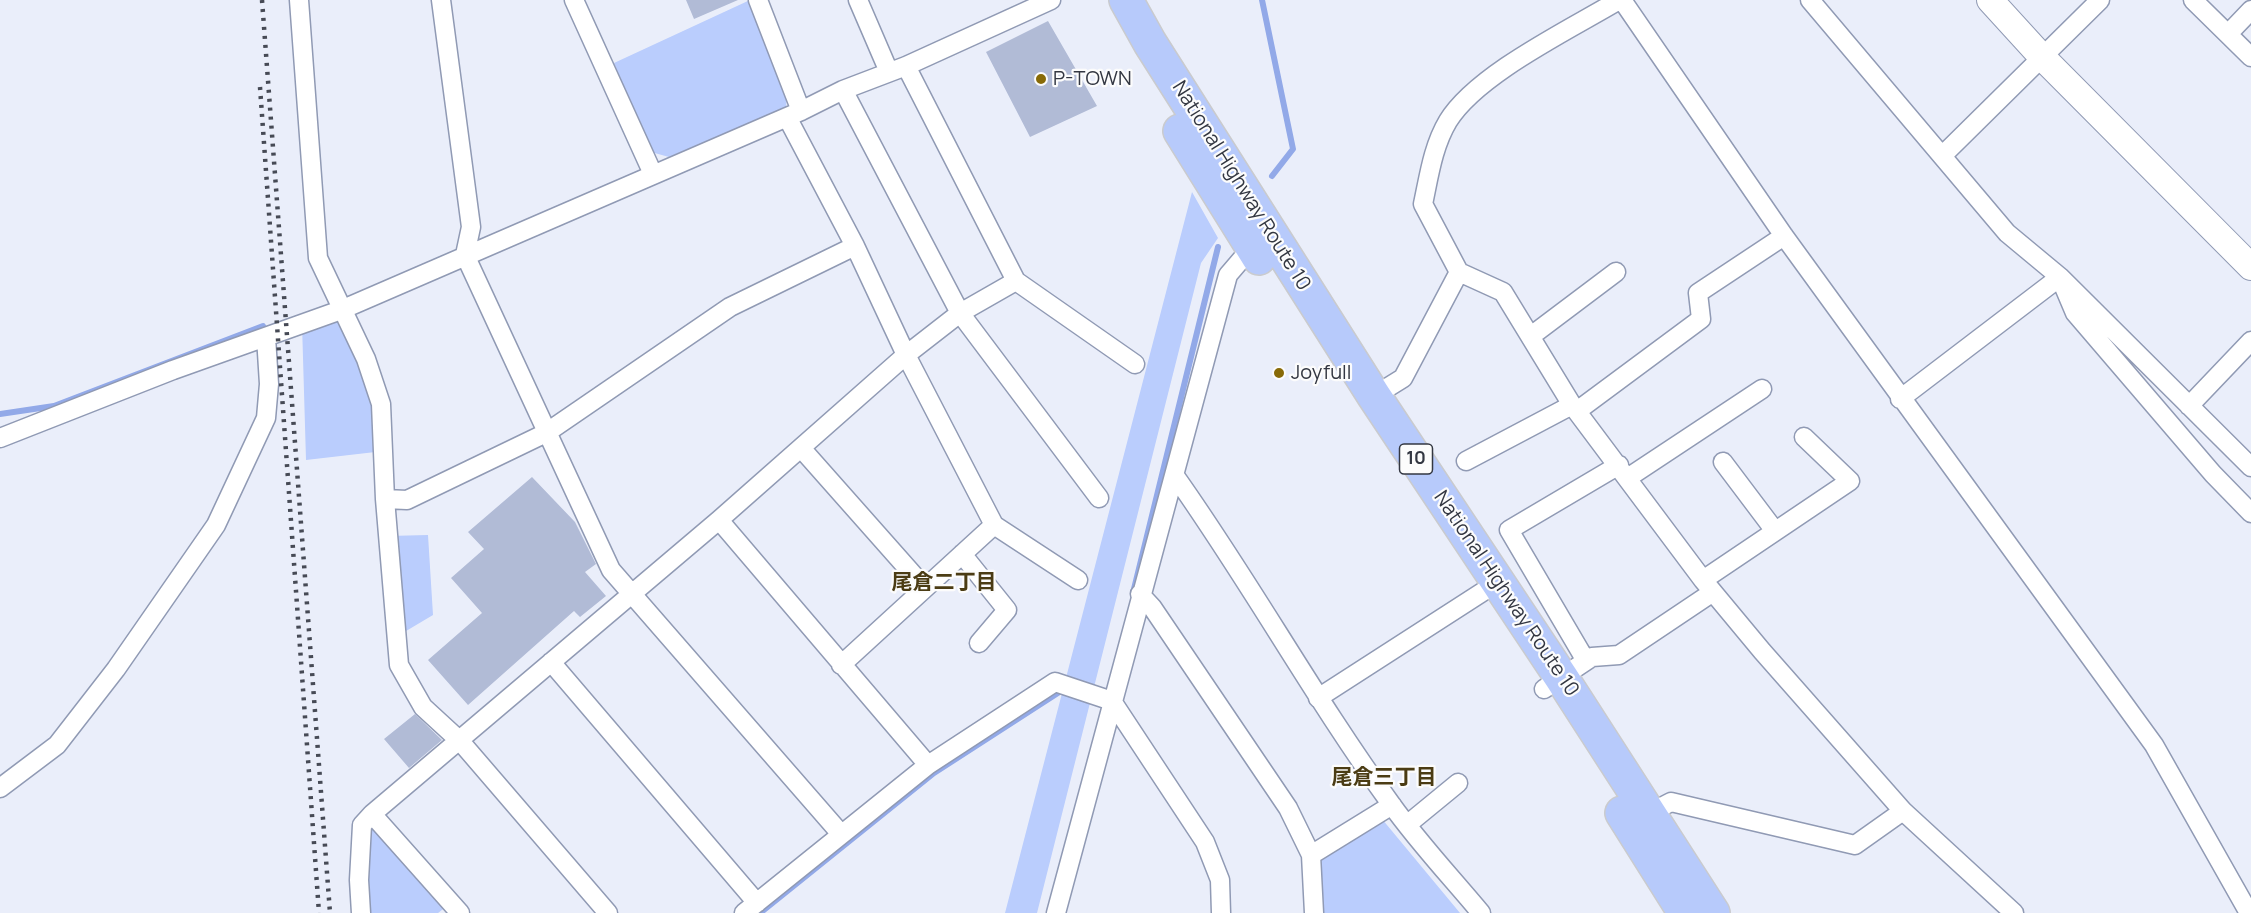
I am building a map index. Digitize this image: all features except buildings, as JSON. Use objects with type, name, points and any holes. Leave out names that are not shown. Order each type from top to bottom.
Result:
[{"type":"highway","name":"National Highway Route 10","points":[[1105,0],[1139,65],[1252,247],[1490,588],[1563,675],[1640,820],[1685,913]]},
{"type":"highway","name":"National Highway Route 10","points":[[1126,0],[1150,43],[1374,396],[1490,588]]},
{"type":"highway","name":"National Highway Route 10","points":[[1640,820],[1713,913]]},
{"type":"street","points":[[299,0],[318,258],[366,358],[381,404],[385,500],[399,665],[423,707],[460,741],[608,913]]},
{"type":"street","points":[[441,0],[471,227],[465,255],[611,570],[841,834]]},
{"type":"street","points":[[574,0],[653,174]]},
{"type":"street","points":[[758,0],[794,114],[906,355],[994,525],[1078,580]]},
{"type":"street","points":[[858,0],[1016,281],[1135,364]]},
{"type":"street","points":[[0,438],[173,370],[341,310],[794,114],[843,90],[897,69],[1019,6],[1051,0]]},
{"type":"street","points":[[2014,913],[1903,811],[1708,585],[1575,408],[1503,292],[1459,272],[1423,204],[1436,148],[1447,123],[1461,103],[1493,76],[1620,0],[1900,399],[2154,745],[2248,913]]},
{"type":"street","points":[[1810,0],[2007,233],[2060,277],[2251,467]]},
{"type":"street","points":[[1990,0],[2042,57],[2251,267]]},
{"type":"street","points":[[1943,155],[2100,0]]},
{"type":"street","points":[[2193,0],[2251,57]]},
{"type":"street","points":[[2228,34],[2251,10]]},
{"type":"street","points":[[843,90],[960,313],[1099,498]]},
{"type":"street","points":[[1056,913],[1140,594],[1175,476],[1228,275],[1252,247],[1258,214]]},
{"type":"street","points":[[1466,461],[1575,408],[1701,319],[1698,293],[1784,236]]},
{"type":"street","points":[[385,500],[407,500],[546,433],[730,307],[855,246]]},
{"type":"street","points":[[1374,396],[1403,378],[1459,272]]},
{"type":"street","points":[[1531,336],[1616,272]]},
{"type":"street","points":[[1900,399],[2060,277]]},
{"type":"street","points":[[2060,277],[2075,314],[2205,465],[2251,513]]},
{"type":"street","points":[[362,913],[359,880],[362,825],[372,814],[460,741],[631,592],[719,520],[906,355],[960,313],[1016,281]]},
{"type":"street","points":[[0,788],[57,745],[116,669],[216,525],[266,418],[269,384],[266,337]]},
{"type":"street","points":[[2189,406],[2251,341]]},
{"type":"street","points":[[1762,389],[1624,471],[1509,530],[1563,675],[1592,657],[1620,655],[1775,531],[1850,481],[1804,437]]},
{"type":"street","points":[[801,448],[925,588]]},
{"type":"street","points":[[1723,462],[1775,531]]},
{"type":"street","points":[[1175,476],[1318,698],[1392,805],[1481,913]]},
{"type":"street","points":[[719,520],[928,765]]},
{"type":"street","points":[[841,665],[994,525]]},
{"type":"street","points":[[962,554],[1006,610],[980,643]]},
{"type":"street","points":[[1318,698],[1490,588]]},
{"type":"street","points":[[1140,594],[1152,607],[1288,808],[1311,855],[1314,913]]},
{"type":"street","points":[[551,662],[750,908],[928,765],[1055,682],[1112,701],[1204,842],[1220,880],[1221,913]]},
{"type":"street","points":[[1408,824],[1458,783]]},
{"type":"street","points":[[1640,820],[1671,802],[1855,846],[1903,811]]},
{"type":"street","points":[[1311,855],[1392,805]]},
{"type":"street","points":[[372,814],[460,913]]},
{"type":"shaded area","points":[[750,0],[787,96],[786,107],[669,157],[651,152],[614,63]]},
{"type":"shaded area","points":[[1192,192],[1218,238],[1201,263],[1037,913],[1005,913]]},
{"type":"shaded area","points":[[341,310],[366,358],[384,451],[306,460],[302,324]]},
{"type":"shaded area","points":[[428,535],[433,615],[396,637],[388,536]]},
{"type":"shaded area","points":[[372,814],[451,903],[438,913],[361,913]]},
{"type":"shaded area","points":[[1382,819],[1460,913],[1321,913],[1319,855]]},
{"type":"waterway","points":[[1262,0],[1293,149],[1272,176]]},
{"type":"waterway","points":[[1133,593],[1218,247]]},
{"type":"waterway","points":[[0,414],[54,406],[263,326]]},
{"type":"waterway","points":[[760,913],[934,773],[1064,689]]},
{"type":"railway","points":[[262,0],[330,913]]},
{"type":"railway","points":[[260,87],[319,913]]},
{"type":"place","name":"P-TOWN","points":[[1041,79]]},
{"type":"place","name":"Joyfull","points":[[1279,373]]},
{"type":"district","name":"尾倉二丁目","points":[[944,583]]},
{"type":"district","name":"尾倉三丁目","points":[[1384,778]]}]
